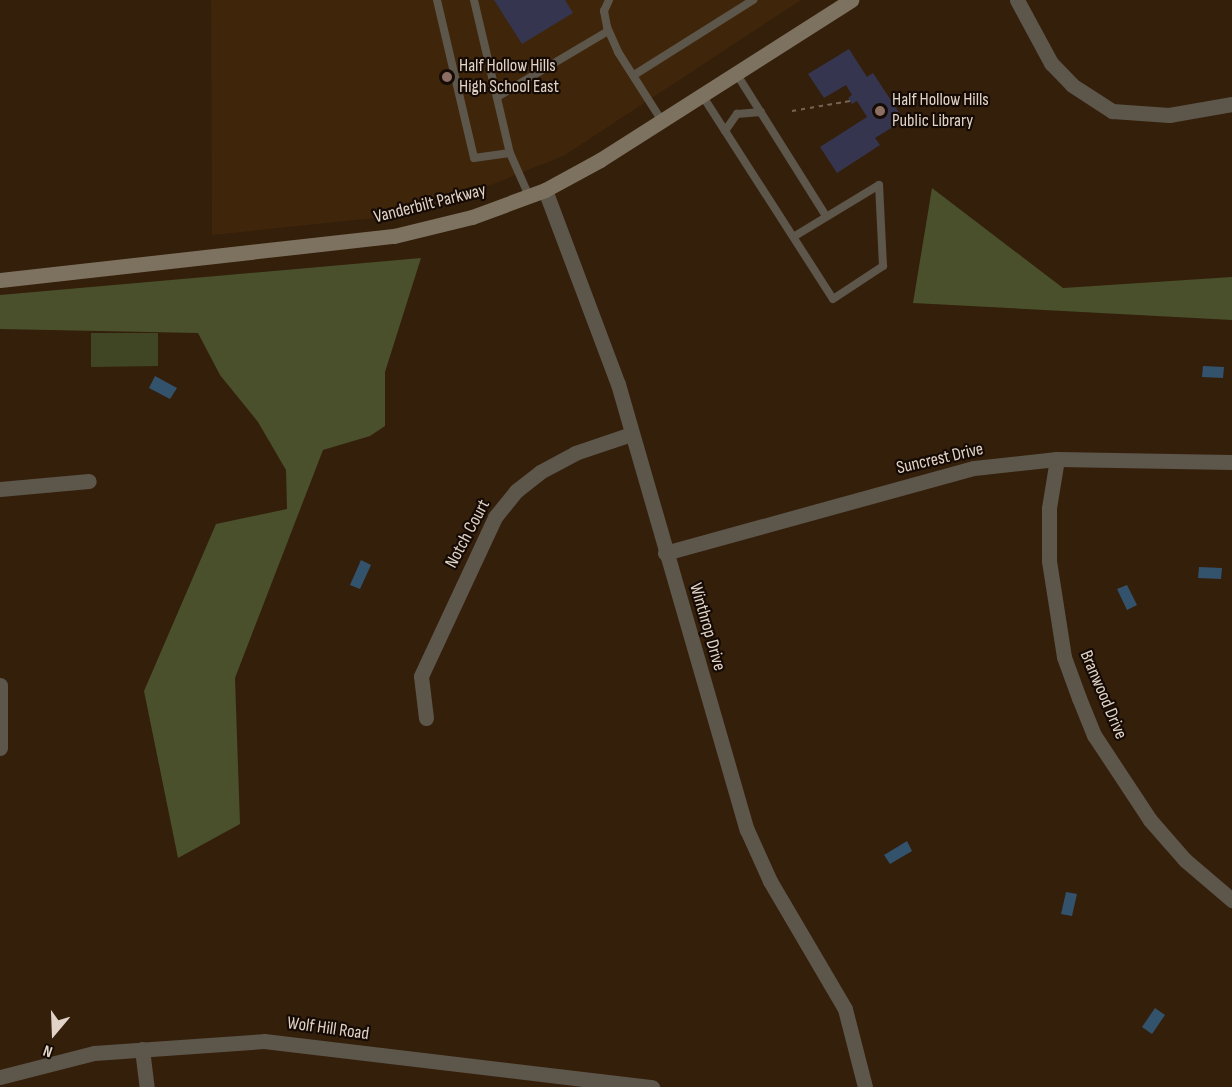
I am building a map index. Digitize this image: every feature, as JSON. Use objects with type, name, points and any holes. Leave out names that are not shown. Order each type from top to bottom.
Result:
[{"type":"main road","name":"Vanderbilt Parkway","points":[[0,280],[394,236],[472,217],[544,190],[662,121],[851,0]]},
{"type":"street","points":[[1017,0],[1052,63],[1072,85],[1112,111],[1169,115],[1232,104]]},
{"type":"street","name":"Winthrop Drive","points":[[544,190],[618,384],[665,553],[747,830],[775,890],[845,1009],[865,1087]]},
{"type":"street","name":"Notch Court","points":[[426,718],[421,676],[495,517],[516,491],[540,472],[575,453],[632,434]]},
{"type":"street","name":"Suncrest Drive","points":[[665,553],[974,468],[1057,459],[1232,462]]},
{"type":"street","name":"Branwood Drive","points":[[1057,459],[1049,508],[1049,561],[1064,657],[1078,698],[1094,735],[1150,820],[1185,860],[1232,900]]},
{"type":"street","points":[[0,489],[89,482]]},
{"type":"street","points":[[0,685],[0,747]]},
{"type":"street","name":"Wolf Hill Road","points":[[0,1077],[94,1053],[264,1041],[580,1075],[652,1087]]},
{"type":"street","points":[[142,1049],[147,1087]]},
{"type":"street","name":"Winthrop Drive","points":[[857,1087],[860,1062]]},
{"type":"lane","points":[[437,0],[474,158],[510,153]]},
{"type":"lane","points":[[474,0],[510,153],[529,196]]},
{"type":"lane","points":[[609,0],[604,11],[608,31],[662,121]]},
{"type":"lane","points":[[634,75],[753,0]]},
{"type":"lane","points":[[497,98],[608,31]]},
{"type":"lane","points":[[736,73],[826,216]]},
{"type":"lane","points":[[702,95],[793,237],[833,299],[883,266],[879,185],[793,237]]},
{"type":"lane","points":[[725,131],[737,114],[760,112]]},
{"type":"path","points":[[792,111],[850,101]]},
{"type":"shaded area","name":"Half Hollow Hills High School East","points":[[211,0],[801,0],[565,155],[422,213],[212,235]]},
{"type":"green space","points":[[932,188],[1063,288],[1232,277],[1232,320],[913,303]]},
{"type":"green space","points":[[421,258],[385,372],[385,426],[370,436],[323,450],[235,678],[240,824],[178,858],[144,691],[216,524],[287,509],[286,470],[258,422],[220,375],[198,333],[0,329],[0,295]]},
{"type":"green space","points":[[91,333],[158,333],[158,366],[91,367]]},
{"type":"water","points":[[1203,366],[1224,367],[1223,378],[1202,377]]},
{"type":"water","points":[[155,376],[177,388],[170,399],[149,388]]},
{"type":"water","points":[[361,560],[371,565],[360,589],[350,585]]},
{"type":"water","points":[[1199,567],[1222,568],[1221,579],[1198,578]]},
{"type":"water","points":[[1127,585],[1137,605],[1127,610],[1117,589]]},
{"type":"water","points":[[907,841],[912,851],[890,864],[884,855]]},
{"type":"water","points":[[1066,892],[1077,894],[1072,916],[1061,914]]},
{"type":"water","points":[[1155,1008],[1165,1015],[1152,1034],[1142,1027]]},
{"type":"building","name":"Half Hollow Hills High School East","points":[[494,0],[565,0],[573,13],[522,44]]},
{"type":"building","name":"Half Hollow Hills Public Library","points":[[849,49],[867,77],[873,73],[904,120],[875,138],[880,145],[837,173],[820,147],[867,117],[857,101],[852,104],[848,98],[852,95],[846,85],[824,98],[808,74]]},
{"type":"place","name":"Half Hollow Hills High School East","points":[[447,77]]},
{"type":"place","name":"Half Hollow Hills Public Library","points":[[880,111]]}]
